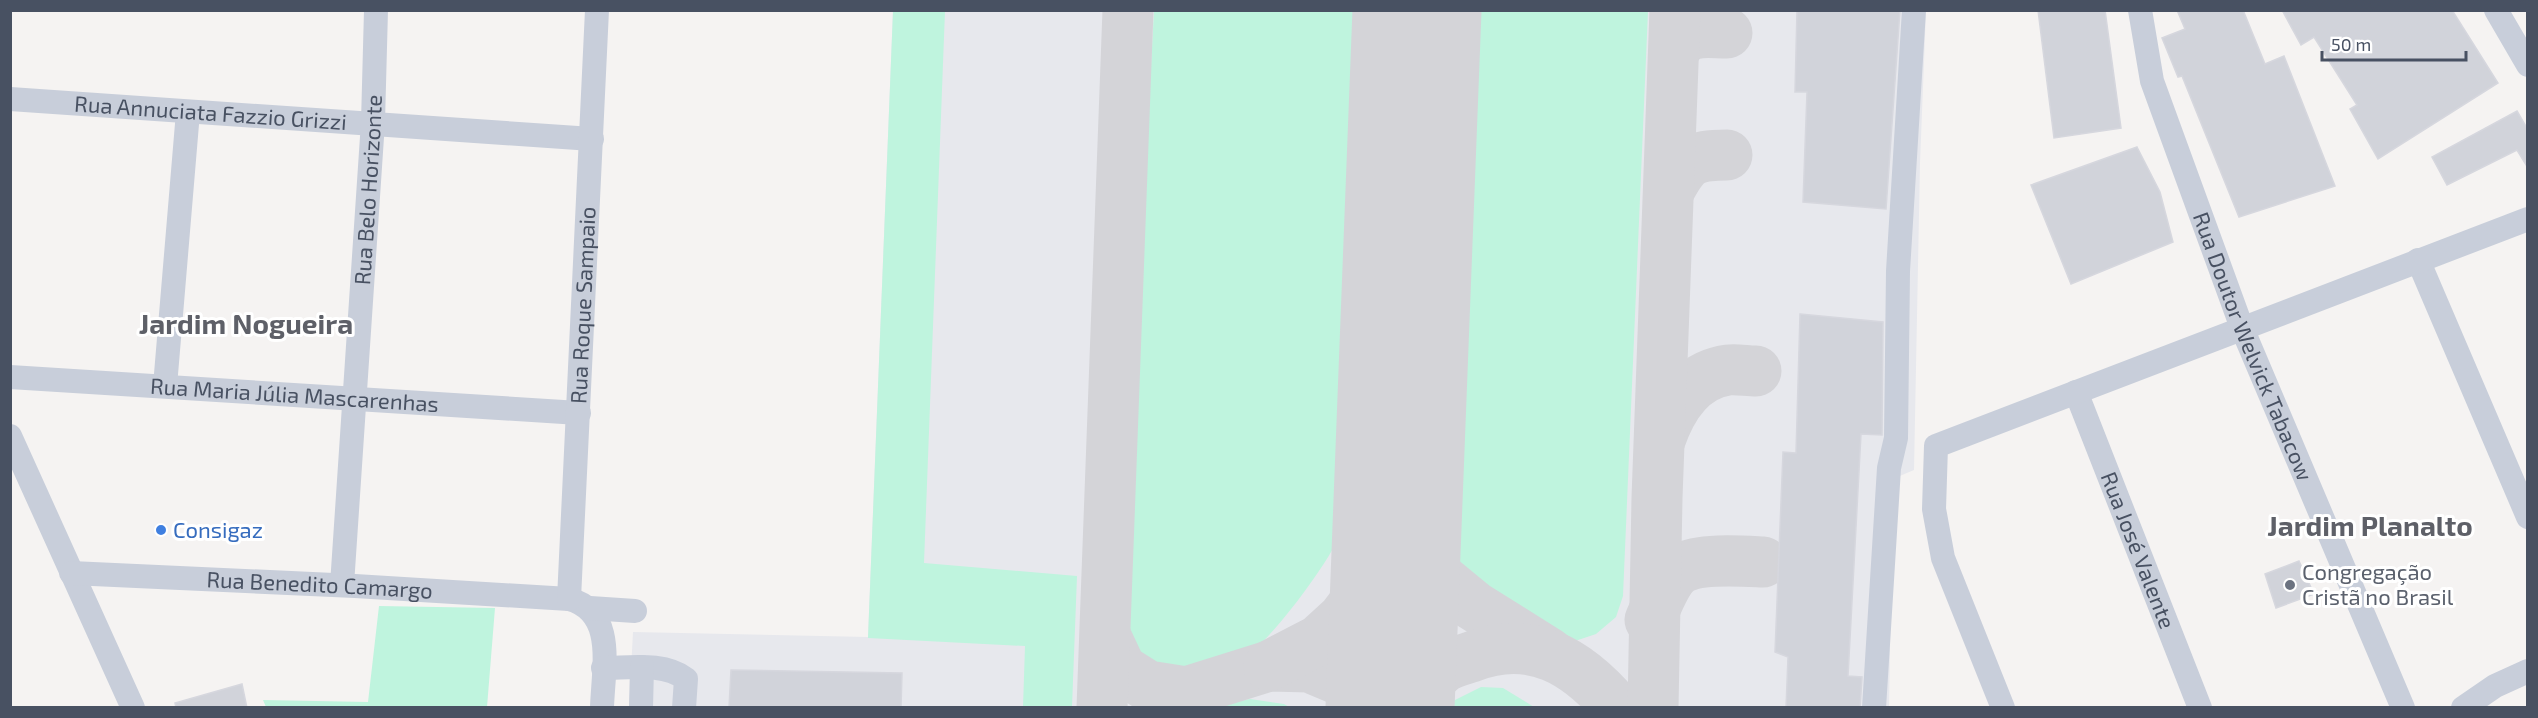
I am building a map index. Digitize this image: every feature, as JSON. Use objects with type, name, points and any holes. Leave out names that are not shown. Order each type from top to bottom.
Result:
[{"type":"street","name":"Rua Belo Horizonte","points":[[342,585],[373,122],[376,10]]},
{"type":"street","name":"Rua Roque Sampaio","points":[[579,603],[579,413],[597,10]]},
{"type":"street","points":[[1874,708],[1889,468],[1896,438],[1898,272],[1914,10]]},
{"type":"street","name":"Rua Doutor Welvick Tabacow","points":[[2140,10],[2152,81],[2242,328],[2403,708]]},
{"type":"street","points":[[2496,10],[2528,65]]},
{"type":"street","name":"Rua Annuciata Fazzio Grizzi","points":[[10,99],[373,122],[591,139]]},
{"type":"street","points":[[165,386],[188,112]]},
{"type":"street","points":[[2003,708],[1943,558],[1934,509],[1936,446],[2528,219]]},
{"type":"street","points":[[2418,261],[2528,517]]},
{"type":"street","name":"Rua Maria Júlia Mascarenhas","points":[[10,376],[579,413]]},
{"type":"street","name":"Rua José Valente","points":[[2076,392],[2200,708]]},
{"type":"street","points":[[10,436],[134,708]]},
{"type":"street","name":"Rua Benedito Camargo","points":[[71,573],[342,585],[579,603],[635,611]]},
{"type":"street","points":[[579,603],[602,627],[602,708]]},
{"type":"street","points":[[603,668],[675,671],[686,679],[684,708]]},
{"type":"street","points":[[640,708],[642,668]]},
{"type":"street","points":[[2463,708],[2495,686],[2528,671]]},
{"type":"shaded area","points":[[893,11],[1926,11],[1920,163],[1914,470],[1895,478],[1889,707],[629,708],[633,632],[868,637]]},
{"type":"green space","points":[[893,11],[945,11],[924,563],[1077,576],[1072,707],[1023,707],[1025,646],[868,638]]},
{"type":"green space","points":[[1154,11],[1366,11],[1350,494],[1346,521],[1339,539],[1306,590],[1256,648],[1228,666],[1210,673],[1173,678],[1156,675],[1140,668],[1128,656],[1120,635]]},
{"type":"green space","points":[[1452,11],[1648,11],[1623,596],[1616,617],[1596,634],[1569,643],[1541,636],[1461,583],[1445,566],[1435,537],[1433,505]]},
{"type":"green space","points":[[379,606],[495,608],[487,707],[266,707],[263,700],[368,702]]},
{"type":"green space","points":[[1481,687],[1503,688],[1534,707],[1448,707],[1453,701]]},
{"type":"green space","points":[[1250,699],[1284,704],[1289,707],[1212,707]]},
{"type":"building","points":[[1797,10],[1900,10],[1886,209],[1803,202],[1807,92],[1795,92]]},
{"type":"building","points":[[2038,10],[2105,10],[2121,128],[2054,138]]},
{"type":"building","points":[[2177,10],[2243,10],[2265,64],[2284,56],[2335,186],[2239,217],[2182,76],[2178,77],[2162,38],[2185,29]]},
{"type":"building","points":[[2282,10],[2452,10],[2498,83],[2378,159],[2350,109],[2357,105],[2314,37],[2301,45]]},
{"type":"building","points":[[2517,111],[2528,130],[2528,168],[2517,150],[2447,185],[2432,157]]},
{"type":"building","points":[[2137,147],[2160,192],[2173,242],[2071,284],[2031,185]]},
{"type":"building","points":[[1800,314],[1883,322],[1882,435],[1861,434],[1848,676],[1862,677],[1860,708],[1786,708],[1788,657],[1775,652],[1783,452],[1796,453]]},
{"type":"building","name":"Congregação Cristã no Brasil","points":[[2299,561],[2314,594],[2276,608],[2265,574]]},
{"type":"building","points":[[731,670],[902,673],[901,708],[729,708]]},
{"type":"building","points":[[242,684],[247,708],[176,708],[175,703]]},
{"type":"taxiway","points":[[1102,708],[1128,10]]},
{"type":"taxiway","points":[[1653,708],[1657,498],[1675,10]]},
{"type":"taxiway","points":[[1674,52],[1679,44],[1690,35],[1727,33]]},
{"type":"taxiway","points":[[1669,191],[1690,162],[1705,156],[1727,155]]},
{"type":"taxiway","points":[[1660,440],[1676,405],[1693,386],[1715,373],[1728,370],[1756,371]]},
{"type":"taxiway","points":[[1269,666],[1319,640],[1343,618],[1369,584],[1389,545],[1398,501],[1409,534],[1429,569],[1474,606],[1549,653]]},
{"type":"taxiway","points":[[1650,620],[1667,584],[1682,568],[1710,561],[1763,562]]},
{"type":"taxiway","points":[[1106,637],[1121,669],[1148,686],[1186,692],[1269,666],[1309,667],[1345,682],[1370,708]]},
{"type":"taxiway","points":[[1407,708],[1409,702],[1448,665],[1493,650],[1514,648],[1534,650],[1570,665],[1586,677],[1617,708]]},
{"type":"runway","points":[[1390,708],[1417,10]]},
{"type":"place","name":"Consigaz","points":[[161,530]]},
{"type":"place","name":"Congregação Cristã no Brasil","points":[[2290,585]]},
{"type":"district","name":"Jardim Nogueira","points":[[246,324]]},
{"type":"district","name":"Jardim Planalto","points":[[2370,526]]}]
